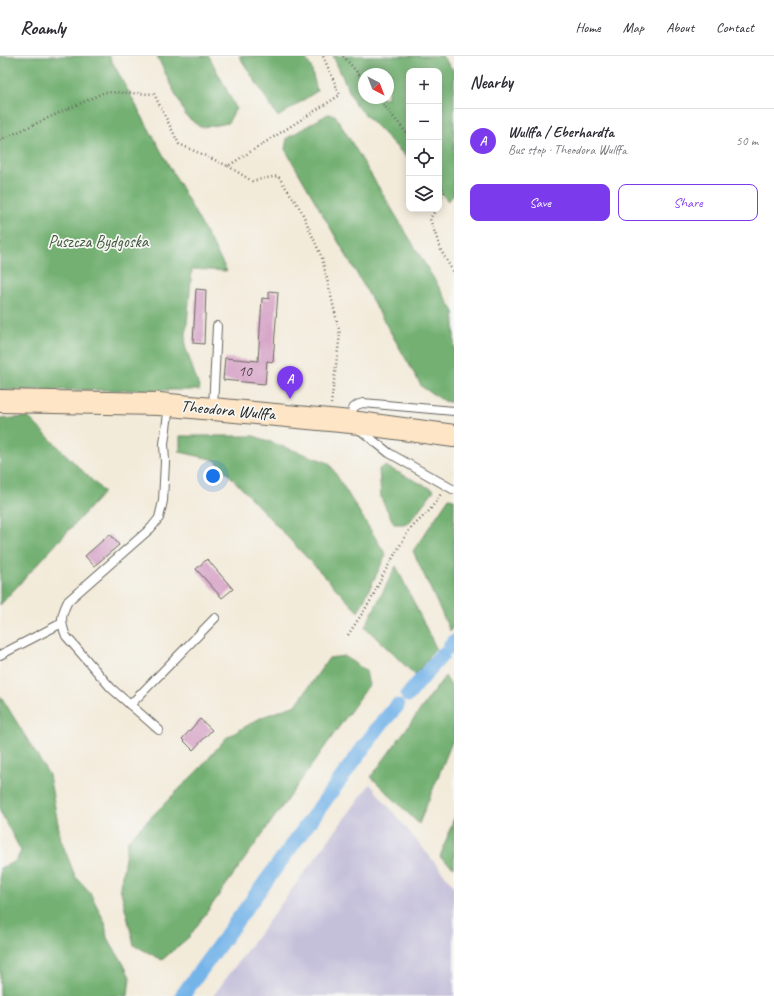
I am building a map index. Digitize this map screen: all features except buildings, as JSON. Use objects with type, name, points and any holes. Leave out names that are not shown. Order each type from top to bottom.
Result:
[{"type":"street","name":"Theodora Wulffa","points":[[0,401],[170,405],[342,421],[454,436]]},
{"type":"lane","points":[[213,409],[217,326]]},
{"type":"lane","points":[[450,488],[389,453],[342,421],[355,405],[363,403],[454,411]]},
{"type":"lane","points":[[159,730],[111,688],[66,636],[62,626],[62,613],[68,601],[151,528],[160,518],[165,462],[164,444],[170,405]]},
{"type":"lane","points":[[130,705],[216,618]]},
{"type":"lane","points":[[0,655],[62,622]]},
{"type":"path","points":[[228,166],[340,95],[323,56]]},
{"type":"path","points":[[343,56],[358,73]]},
{"type":"path","points":[[0,140],[105,92],[154,94],[179,144],[228,166],[252,181],[278,176],[301,210],[322,258],[340,334],[331,406],[342,421]]},
{"type":"path","points":[[383,104],[406,132]]},
{"type":"path","points":[[434,212],[430,219],[441,250],[454,274]]},
{"type":"path","points":[[348,635],[371,600],[384,573],[409,530],[450,488]]},
{"type":"shaded area","points":[[370,784],[454,886],[454,996],[213,996]]},
{"type":"green space","name":"Puszcza Bydgoska","points":[[0,56],[109,56],[227,271],[192,269],[185,346],[200,390],[0,390]]},
{"type":"green space","points":[[157,56],[209,56],[236,108],[228,123],[200,127],[186,116]]},
{"type":"green space","points":[[239,56],[304,56],[311,67],[317,91],[278,117]]},
{"type":"green space","points":[[333,56],[442,56],[454,71],[454,195],[448,201],[442,194],[442,68],[406,68],[406,157],[355,104]]},
{"type":"green space","points":[[328,114],[335,115],[454,312],[454,403],[444,401],[422,387],[285,149],[287,138]]},
{"type":"green space","points":[[28,417],[104,492],[0,605],[0,419]]},
{"type":"green space","points":[[180,436],[254,436],[329,463],[386,555],[358,612],[215,460],[180,452]]},
{"type":"green space","points":[[385,466],[434,490],[408,524],[394,524],[381,498],[379,469]]},
{"type":"green space","points":[[449,498],[454,499],[454,626],[450,631],[413,551]]},
{"type":"green space","points":[[396,566],[436,648],[415,675],[365,627]]},
{"type":"green space","points":[[344,656],[366,671],[369,685],[189,937],[162,960],[134,945],[120,887],[128,840],[202,766],[226,738],[262,717],[296,705],[329,658]]},
{"type":"green space","points":[[445,676],[454,691],[454,737],[419,824],[371,777]]},
{"type":"green space","points":[[0,698],[2,698],[49,775],[61,840],[75,876],[89,891],[105,922],[107,938],[130,977],[128,996],[0,996],[0,868],[16,861],[21,851],[0,811]]},
{"type":"green space","points":[[454,818],[454,868],[440,857]]},
{"type":"waterway","points":[[450,647],[454,642]]},
{"type":"waterway","points":[[408,695],[442,655]]},
{"type":"waterway","points":[[182,996],[380,725],[397,706]]},
{"type":"place","name":"Wulffa / Eberhardta","points":[[290,399]]}]
